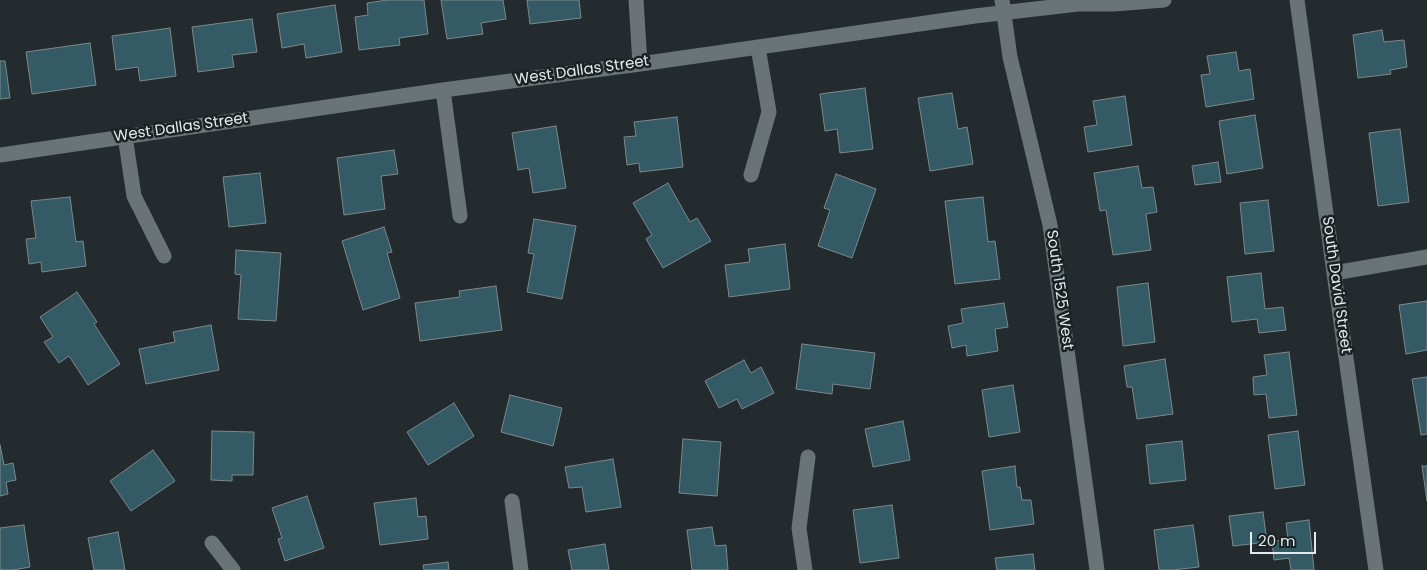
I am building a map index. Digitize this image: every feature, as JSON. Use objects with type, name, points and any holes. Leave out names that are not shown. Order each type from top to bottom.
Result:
[{"type":"street","points":[[636,0],[640,64]]},
{"type":"street","name":"West Dallas Street","points":[[0,155],[443,90],[758,47],[1003,6],[1114,4],[1164,0]]},
{"type":"street","name":"South David Street","points":[[1297,0],[1376,570]]},
{"type":"street","name":"South 1525 West","points":[[1003,6],[1010,57],[1050,225],[1097,570]]},
{"type":"street","points":[[751,174],[769,112],[758,47]]},
{"type":"street","points":[[443,90],[460,216]]},
{"type":"street","points":[[125,136],[134,196],[164,256]]},
{"type":"street","points":[[1334,273],[1427,257]]},
{"type":"street","points":[[805,570],[799,528],[808,457]]},
{"type":"street","points":[[512,501],[522,570]]},
{"type":"street","points":[[212,543],[233,570]]},
{"type":"building","points":[[387,0],[424,0],[428,34],[399,38],[400,45],[359,50],[355,17],[368,15],[367,3]]},
{"type":"building","points":[[441,0],[503,0],[506,19],[481,23],[483,34],[447,39]]},
{"type":"building","points":[[527,0],[579,0],[581,18],[530,24]]},
{"type":"building","points":[[335,5],[342,52],[306,58],[304,44],[282,48],[277,14]]},
{"type":"building","points":[[252,19],[257,52],[232,55],[234,67],[198,72],[192,27]]},
{"type":"building","points":[[170,28],[176,76],[140,81],[138,67],[116,70],[112,36]]},
{"type":"building","points":[[1382,30],[1384,42],[1404,40],[1407,67],[1390,70],[1391,74],[1358,78],[1353,35]]},
{"type":"building","points":[[90,43],[96,85],[32,94],[26,52]]},
{"type":"building","points":[[1236,52],[1239,71],[1250,69],[1254,99],[1206,107],[1201,75],[1210,74],[1207,56]]},
{"type":"building","points":[[0,61],[5,61],[10,98],[0,99]]},
{"type":"building","points":[[865,88],[873,149],[840,153],[837,129],[825,131],[820,94]]},
{"type":"building","points":[[952,93],[958,129],[967,127],[973,164],[930,171],[918,98]]},
{"type":"building","points":[[1125,96],[1132,145],[1088,152],[1084,127],[1097,125],[1093,101]]},
{"type":"building","points":[[1255,115],[1263,168],[1227,174],[1219,121]]},
{"type":"building","points":[[677,117],[683,167],[640,172],[639,163],[627,165],[624,137],[636,136],[634,122]]},
{"type":"building","points":[[556,126],[566,188],[533,193],[529,168],[518,170],[512,133]]},
{"type":"building","points":[[1400,129],[1409,202],[1378,206],[1369,133]]},
{"type":"building","points":[[394,150],[398,174],[381,176],[385,209],[344,215],[337,158]]},
{"type":"building","points":[[1218,162],[1221,182],[1195,185],[1192,166]]},
{"type":"building","points":[[1138,166],[1142,188],[1153,187],[1157,212],[1146,214],[1151,250],[1113,255],[1106,210],[1100,211],[1094,173]]},
{"type":"building","points":[[260,173],[266,223],[229,227],[223,177]]},
{"type":"building","points":[[836,174],[876,189],[852,258],[818,246],[830,210],[824,208]]},
{"type":"building","points":[[668,183],[690,222],[697,218],[711,241],[663,268],[646,239],[652,235],[633,203]]},
{"type":"building","points":[[70,197],[76,242],[83,241],[86,266],[42,272],[41,262],[29,264],[26,239],[36,238],[31,201]]},
{"type":"building","points":[[983,197],[988,242],[995,241],[1000,279],[955,284],[945,201]]},
{"type":"building","points":[[1268,200],[1274,251],[1245,254],[1240,203]]},
{"type":"building","points":[[534,219],[576,226],[562,299],[527,292],[534,254],[528,253]]},
{"type":"building","points":[[384,227],[392,252],[387,253],[400,298],[363,310],[342,241]]},
{"type":"building","points":[[785,244],[790,289],[729,297],[725,265],[750,262],[748,249]]},
{"type":"building","points":[[236,250],[281,253],[276,321],[238,319],[241,275],[235,274]]},
{"type":"building","points":[[1261,273],[1265,309],[1283,307],[1286,330],[1259,333],[1257,319],[1232,322],[1227,277]]},
{"type":"building","points":[[1148,283],[1155,342],[1123,346],[1117,287]]},
{"type":"building","points":[[496,286],[502,330],[420,341],[415,303],[460,297],[459,291]]},
{"type":"building","points":[[77,292],[97,322],[94,324],[120,364],[88,385],[69,356],[59,363],[44,342],[53,337],[40,317]]},
{"type":"building","points":[[1427,301],[1427,350],[1406,354],[1399,305]]},
{"type":"building","points":[[1004,303],[1008,327],[995,329],[998,351],[967,356],[966,345],[952,348],[948,326],[963,323],[961,309]]},
{"type":"building","points":[[211,325],[219,370],[146,384],[139,349],[175,342],[173,332]]},
{"type":"building","points":[[802,344],[875,353],[870,389],[833,384],[832,394],[796,389]]},
{"type":"building","points":[[1289,352],[1297,415],[1269,418],[1266,394],[1254,395],[1253,377],[1267,375],[1264,355]]},
{"type":"building","points":[[1165,359],[1173,414],[1137,419],[1132,387],[1127,387],[1124,366]]},
{"type":"building","points":[[744,360],[751,373],[761,367],[774,393],[742,409],[737,399],[719,408],[705,381]]},
{"type":"building","points":[[1427,377],[1427,434],[1421,435],[1412,379]]},
{"type":"building","points":[[1013,385],[1020,432],[989,437],[982,390]]},
{"type":"building","points":[[510,395],[562,408],[553,446],[501,432]]},
{"type":"building","points":[[454,403],[474,436],[428,465],[407,432]]},
{"type":"building","points":[[903,421],[910,460],[873,467],[865,429]]},
{"type":"building","points":[[212,431],[254,432],[253,475],[232,475],[232,481],[211,480]]},
{"type":"building","points":[[1298,431],[1305,485],[1275,489],[1268,435]]},
{"type":"building","points":[[683,439],[721,442],[717,496],[679,493]]},
{"type":"building","points":[[1182,441],[1186,480],[1150,484],[1146,445]]},
{"type":"building","points":[[0,445],[4,465],[13,463],[16,480],[6,482],[8,494],[0,496]]},
{"type":"building","points":[[153,450],[175,481],[131,511],[110,481]]},
{"type":"building","points":[[613,459],[621,507],[586,512],[582,487],[569,488],[565,467]]},
{"type":"building","points":[[1015,466],[1017,487],[1020,487],[1022,500],[1031,500],[1034,524],[990,530],[982,471]]},
{"type":"building","points":[[1422,466],[1427,466],[1427,501]]},
{"type":"building","points":[[307,496],[324,548],[285,561],[278,539],[282,538],[272,508]]},
{"type":"building","points":[[416,498],[418,517],[426,516],[428,539],[380,545],[374,503]]},
{"type":"building","points":[[892,505],[899,558],[860,563],[853,510]]},
{"type":"building","points":[[1263,512],[1267,542],[1233,546],[1229,516]]},
{"type":"building","points":[[1309,520],[1314,570],[1291,570],[1289,558],[1274,560],[1272,541],[1288,540],[1286,523]]},
{"type":"building","points":[[24,525],[30,567],[0,570],[0,528]]},
{"type":"building","points":[[1193,525],[1199,567],[1159,570],[1154,530]]},
{"type":"building","points":[[712,527],[715,546],[726,545],[728,570],[692,570],[687,530]]},
{"type":"building","points":[[118,532],[125,570],[94,570],[88,538]]},
{"type":"building","points":[[605,544],[609,570],[572,570],[568,550]]},
{"type":"building","points":[[1033,554],[1035,570],[997,570],[995,558]]},
{"type":"building","points":[[448,562],[449,570],[424,570],[423,565]]}]
